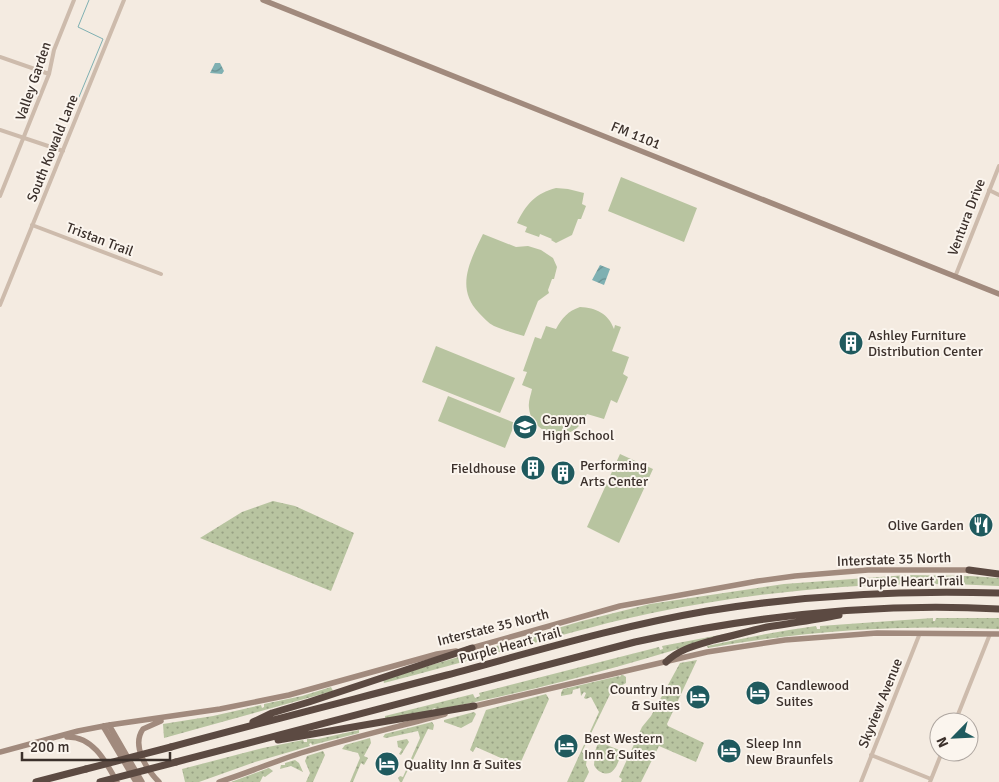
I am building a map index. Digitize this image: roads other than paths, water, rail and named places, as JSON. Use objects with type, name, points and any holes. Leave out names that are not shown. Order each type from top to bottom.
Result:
[{"type":"highway","points":[[969,570],[999,572]]},
{"type":"highway","name":"Purple Heart Trail","points":[[36,782],[659,620],[706,611],[860,593],[999,593]]},
{"type":"highway","name":"Purple Heart Trail","points":[[100,782],[665,636],[758,620],[861,610],[908,608],[999,609]]},
{"type":"highway","points":[[666,662],[673,655],[686,649],[724,638],[765,628],[813,621],[861,610]]},
{"type":"highway","points":[[240,728],[272,713],[472,648]]},
{"type":"highway","points":[[260,741],[474,706]]},
{"type":"main road","name":"FM 1101","points":[[263,0],[999,294]]},
{"type":"main road","name":"Interstate 35 North","points":[[0,752],[106,726],[170,717],[289,695],[437,654],[472,648],[620,606],[758,580],[868,570],[969,570]]},
{"type":"main road","points":[[219,782],[241,775],[256,767],[338,742],[474,706],[736,648],[801,638],[877,633],[999,634]]},
{"type":"main road","points":[[160,782],[152,775],[143,759],[138,740],[140,733],[147,726],[170,717]]},
{"type":"main road","points":[[106,726],[136,782]]},
{"type":"main road","points":[[106,726],[142,782]]},
{"type":"main road","points":[[55,738],[72,737],[86,741],[91,745],[117,782]]},
{"type":"street","name":"Valley Garden","points":[[0,196],[49,74],[54,50],[74,0]]},
{"type":"street","name":"South Kowald Lane","points":[[0,305],[124,0]]},
{"type":"street","points":[[0,57],[49,74]]},
{"type":"street","points":[[0,130],[63,151]]},
{"type":"street","name":"Ventura Drive","points":[[955,276],[999,166]]},
{"type":"street","points":[[988,190],[999,195]]},
{"type":"street","name":"Tristan Trail","points":[[32,225],[161,274]]},
{"type":"street","name":"Skyview Avenue","points":[[860,782],[920,632]]},
{"type":"street","points":[[959,712],[990,634]]},
{"type":"street","points":[[871,755],[931,781],[938,762]]},
{"type":"water","points":[[215,63],[220,63],[224,71],[222,74],[210,73]]},
{"type":"water","points":[[600,265],[610,269],[604,285],[592,280]]},
{"type":"waterway","points":[[79,97],[103,39],[78,27],[89,0]]},
{"type":"place","name":"Ashley Furniture Distribution Center","points":[[851,343]]},
{"type":"place","name":"Canyon High School","points":[[525,427]]},
{"type":"place","name":"Fieldhouse","points":[[533,468]]},
{"type":"place","name":"Performing Arts Center","points":[[563,473]]},
{"type":"place","name":"Olive Garden","points":[[981,525]]},
{"type":"place","name":"Candlewood Suites","points":[[758,693]]},
{"type":"place","name":"Country Inn & Suites","points":[[698,697]]},
{"type":"place","name":"Best Western Inn & Suites","points":[[566,746]]},
{"type":"place","name":"Sleep Inn New Braunfels","points":[[729,751]]},
{"type":"place","name":"Quality Inn & Suites","points":[[387,764]]}]
